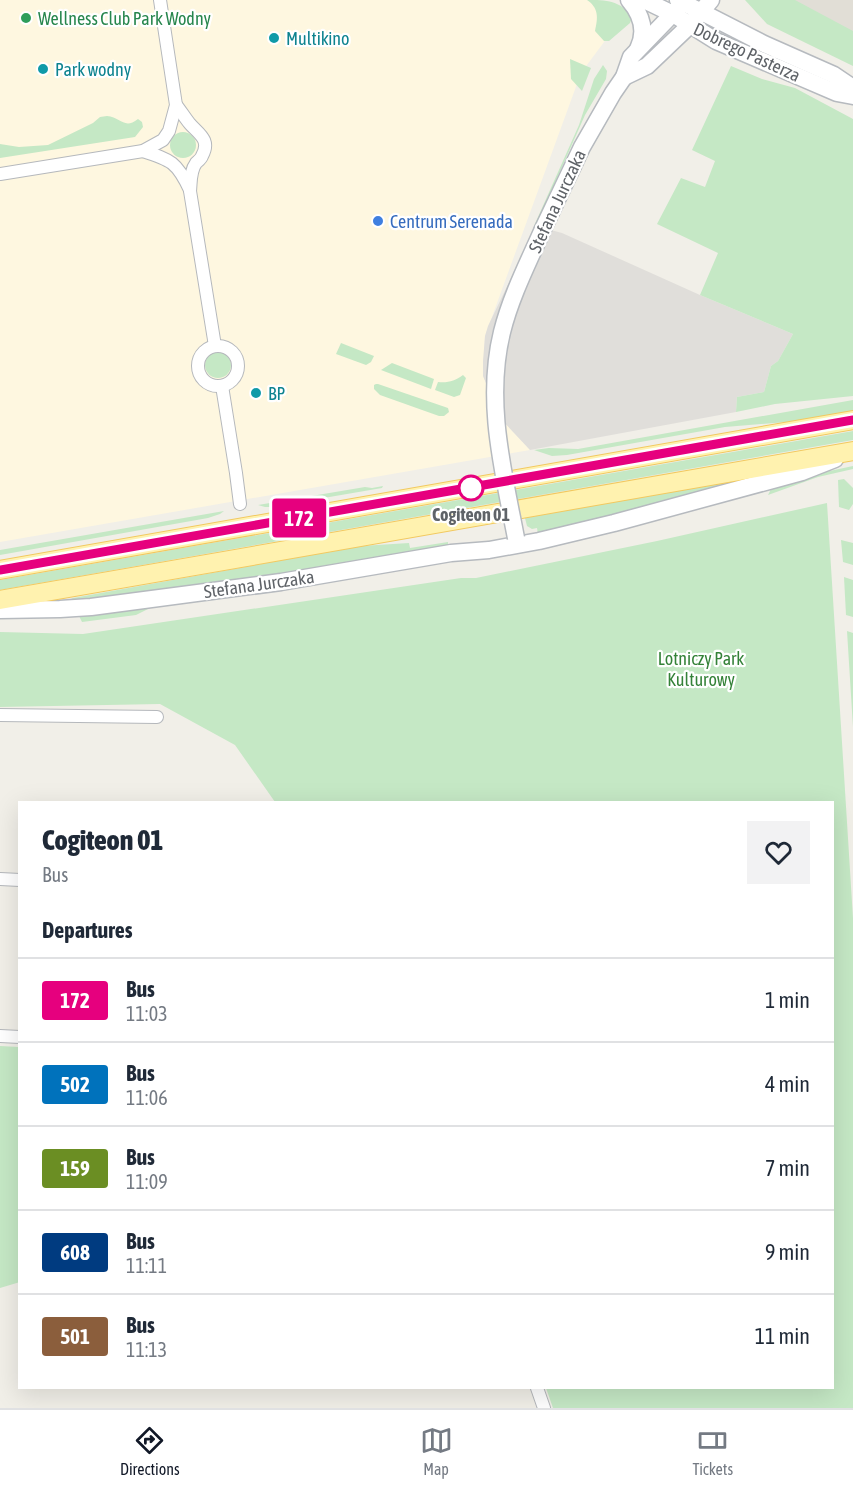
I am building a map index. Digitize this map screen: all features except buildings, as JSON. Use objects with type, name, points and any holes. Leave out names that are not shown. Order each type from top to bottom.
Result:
[{"type":"main road","points":[[0,570],[853,420]]},
{"type":"main road","points":[[0,600],[853,451]]},
{"type":"street","points":[[159,0],[176,105],[192,127]]},
{"type":"street","name":"Stefana Jurczaka","points":[[629,0],[640,15],[642,24],[642,39],[638,50]]},
{"type":"street","name":"Dobrego Pasterza","points":[[644,0],[681,4],[834,75],[853,88]]},
{"type":"street","name":"Stefana Jurczaka","points":[[516,541],[497,435],[495,405],[500,343],[507,315],[543,229],[582,147],[624,77],[631,57],[681,4]]},
{"type":"street","name":"Stefana Jurczaka","points":[[624,77],[647,66],[701,13]]},
{"type":"street","name":"Dobrego Pasterza","points":[[701,13],[716,41],[837,93],[853,96]]},
{"type":"street","points":[[176,105],[162,147],[171,162],[183,175],[190,191],[215,346]]},
{"type":"street","points":[[0,174],[143,151],[180,125],[186,125],[198,130],[204,141],[203,154],[195,164],[192,174],[190,191]]},
{"type":"street","points":[[143,151],[186,167],[195,164]]},
{"type":"street","points":[[215,346],[231,350],[239,363],[234,378],[222,386],[216,386],[202,378],[198,363],[201,355],[207,349],[215,346]]},
{"type":"street","points":[[222,386],[240,504]]},
{"type":"street","name":"Stefana Jurczaka","points":[[0,610],[60,609],[102,605],[281,582],[455,552],[489,549],[516,541],[539,541],[802,472],[853,451]]},
{"type":"street","points":[[0,715],[157,717]]},
{"type":"street","points":[[0,879],[18,880]]},
{"type":"street","points":[[0,1036],[18,1036]]},
{"type":"street","points":[[537,1389],[544,1408]]},
{"type":"shaded area","points":[[0,0],[596,0],[607,38],[581,73],[485,336],[483,376],[501,419],[530,450],[0,542]]},
{"type":"shaded area","points":[[788,0],[853,0],[853,33]]},
{"type":"shaded area","points":[[536,226],[562,233],[793,334],[778,361],[771,366],[764,392],[737,397],[736,412],[530,450],[501,419],[483,376],[483,361],[488,326]]},
{"type":"green space","points":[[587,0],[618,4],[632,18],[630,23],[609,41],[604,41],[595,31],[597,14],[594,6]]},
{"type":"green space","points":[[745,0],[795,0],[853,31],[853,66],[767,24]]},
{"type":"green space","points":[[570,59],[591,68],[582,91],[571,79]]},
{"type":"green space","points":[[603,65],[607,71],[606,79],[585,115],[536,226],[534,226],[579,125],[594,79]]},
{"type":"green space","points":[[731,66],[762,79],[795,88],[853,119],[853,396],[775,404],[736,412],[737,397],[764,392],[771,366],[778,361],[793,334],[700,295],[718,253],[657,224],[681,178],[705,187],[715,161],[692,150]]},
{"type":"green space","points":[[107,116],[126,123],[138,119],[142,122],[143,127],[135,137],[0,158],[0,144],[19,147],[48,145],[93,123],[100,117]]},
{"type":"green space","points":[[183,132],[192,136],[196,145],[192,154],[183,158],[174,154],[170,145],[174,136]]},
{"type":"green space","points":[[341,343],[374,356],[371,362],[366,365],[336,354]]},
{"type":"green space","points":[[218,352],[227,356],[231,365],[227,374],[218,378],[209,374],[205,365],[209,356]]},
{"type":"green space","points":[[392,363],[434,379],[431,389],[381,370]]},
{"type":"green space","points":[[463,375],[466,378],[460,395],[454,397],[435,390],[438,382],[451,381]]},
{"type":"green space","points":[[376,384],[448,408],[449,412],[444,416],[439,416],[380,395],[374,389]]},
{"type":"green space","points":[[853,400],[853,411],[787,422],[725,427],[567,455],[552,456],[534,450],[578,449]]},
{"type":"green space","points":[[853,431],[853,440],[0,590],[0,580]]},
{"type":"green space","points":[[853,466],[853,469],[818,477],[768,495],[772,487],[806,476]]},
{"type":"green space","points":[[752,477],[755,480],[538,534],[537,528],[532,529],[527,526],[525,518]]},
{"type":"green space","points":[[844,479],[853,488],[853,504],[849,510],[839,507],[838,480]]},
{"type":"green space","points":[[383,486],[271,507],[258,505],[365,487]]},
{"type":"green space","name":"Lotniczy Park Kulturowy","points":[[827,503],[853,918],[853,1408],[553,1408],[546,1389],[834,1389],[834,801],[274,801],[235,745],[160,704],[0,707],[0,632],[83,634],[461,578],[476,578]]},
{"type":"green space","points":[[224,511],[208,518],[0,555],[0,550]]},
{"type":"green space","points":[[841,540],[853,543],[853,565],[843,562]]},
{"type":"green space","points":[[448,542],[448,548],[308,573],[70,602],[73,598],[361,546],[409,543],[410,548]]},
{"type":"green space","points":[[844,577],[853,580],[853,617],[846,615]]},
{"type":"green space","points":[[160,603],[136,615],[82,622],[78,614]]},
{"type":"green space","points":[[847,631],[853,633],[853,727]]},
{"type":"green space","points":[[0,1046],[18,1047],[18,1283],[0,1288]]},
{"type":"bus line","name":"172","points":[[0,570],[853,420]]},
{"type":"place","name":"Wellness Club Park Wodny","points":[[26,18]]},
{"type":"place","name":"Multikino","points":[[274,38]]},
{"type":"place","name":"Park wodny","points":[[43,69]]},
{"type":"place","name":"Centrum Serenada","points":[[378,221]]},
{"type":"place","name":"BP","points":[[256,393]]},
{"type":"place","name":"Cogiteon 01","points":[[471,488]]}]
